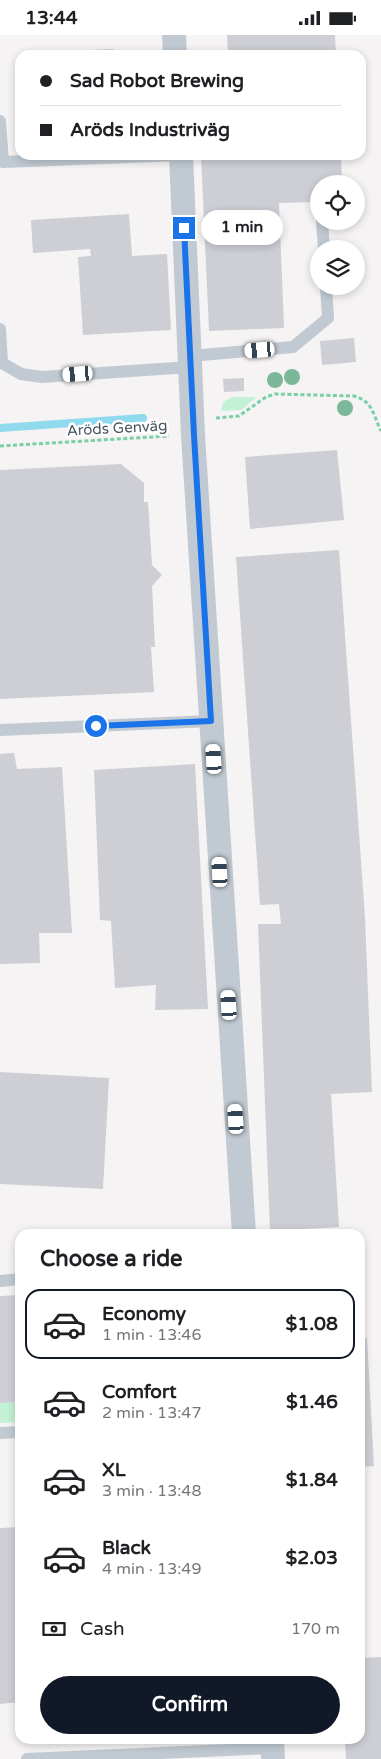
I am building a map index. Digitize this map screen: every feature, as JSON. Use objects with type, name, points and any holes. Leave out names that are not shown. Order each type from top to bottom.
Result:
[{"type":"street","points":[[174,35],[175,50]]},
{"type":"street","points":[[180,160],[194,435],[244,1229]]},
{"type":"lane","points":[[0,121],[3,162],[54,160]]},
{"type":"lane","points":[[0,329],[2,363],[21,373],[42,377],[190,361],[293,347],[328,318],[327,295]]},
{"type":"lane","points":[[0,730],[211,721]]},
{"type":"lane","points":[[0,1281],[15,1280]]},
{"type":"lane","points":[[0,1433],[15,1432]]},
{"type":"lane","points":[[27,1759],[272,1749]]},
{"type":"path","points":[[194,435],[210,419],[239,416],[266,397],[275,394],[354,396],[364,399],[370,405],[381,431]]},
{"type":"path","name":"Aröds Genväg","points":[[0,446],[194,435]]},
{"type":"green space","points":[[232,397],[257,397],[241,410],[221,411],[223,402]]},
{"type":"green space","points":[[15,1402],[15,1422],[0,1423],[0,1403]]},
{"type":"building","points":[[227,35],[335,35],[336,50],[228,50]]},
{"type":"building","points":[[201,160],[341,160],[342,175],[310,175],[310,202],[279,203],[284,328],[209,331]]},
{"type":"building","points":[[129,214],[132,256],[167,254],[171,330],[83,335],[78,257],[91,256],[90,249],[33,253],[31,220]]},
{"type":"building","points":[[354,338],[356,362],[322,365],[320,341]]},
{"type":"building","points":[[244,378],[244,391],[224,392],[223,379]]},
{"type":"building","points":[[337,450],[344,520],[250,529],[245,457]]},
{"type":"building","points":[[121,464],[144,483],[144,502],[148,502],[152,565],[162,575],[152,586],[155,647],[151,647],[154,692],[0,699],[0,470]]},
{"type":"building","points":[[339,550],[365,918],[372,1092],[331,1094],[339,1227],[270,1229],[258,924],[281,924],[279,904],[260,905],[236,557]]},
{"type":"building","points":[[14,753],[17,769],[62,767],[72,933],[39,933],[40,963],[0,964],[0,754]]},
{"type":"building","points":[[195,764],[208,1009],[155,1010],[156,985],[115,988],[111,921],[100,920],[94,770]]},
{"type":"building","points":[[0,1072],[109,1078],[103,1189],[0,1184]]},
{"type":"building","points":[[15,1295],[15,1402],[0,1403],[0,1296]]},
{"type":"building","points":[[365,1338],[367,1338],[374,1466],[365,1467]]},
{"type":"building","points":[[15,1527],[15,1702],[0,1704],[0,1528]]},
{"type":"building","points":[[381,1657],[381,1759],[346,1759],[345,1744],[365,1744],[365,1658]]},
{"type":"waterway","points":[[0,428],[143,418]]},
{"type":"route","points":[[96,726],[211,721],[184,228]]}]
